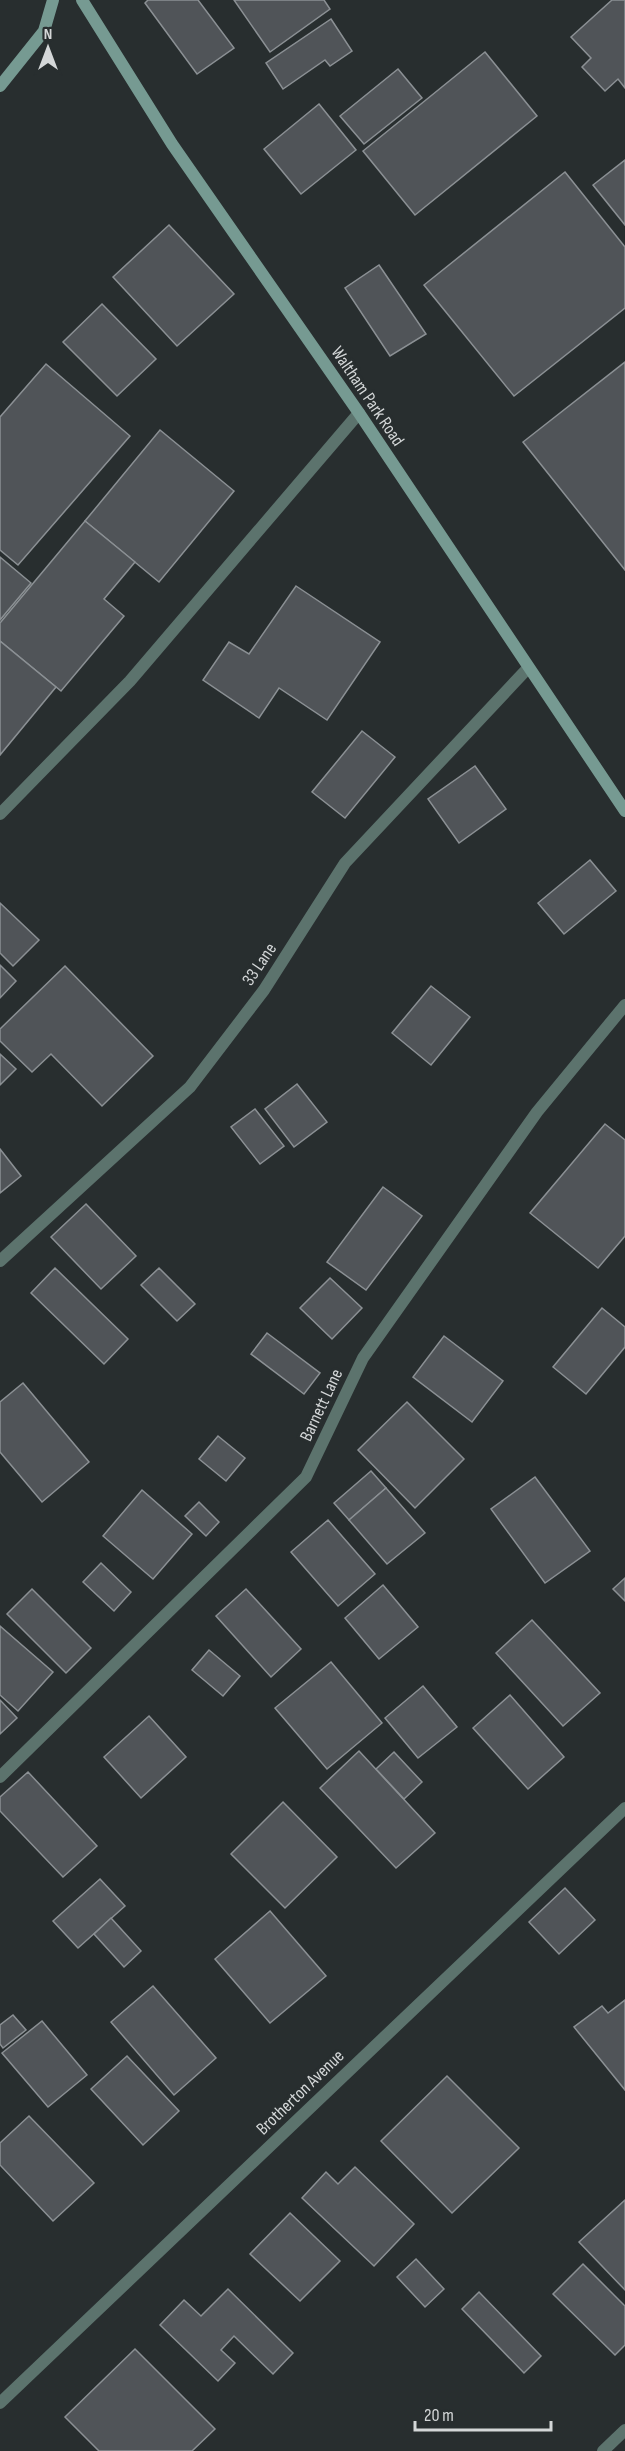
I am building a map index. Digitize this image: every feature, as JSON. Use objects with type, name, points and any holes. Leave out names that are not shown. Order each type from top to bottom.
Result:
[{"type":"main road","points":[[0,86],[44,31],[53,0]]},
{"type":"main road","name":"Waltham Park Road","points":[[82,0],[172,144],[359,413],[625,811]]},
{"type":"street","points":[[0,814],[130,681],[359,413]]},
{"type":"street","name":"33 Lane","points":[[0,1261],[190,1087],[264,990],[345,863],[528,668]]},
{"type":"street","name":"Barnett Lane","points":[[0,1778],[306,1478],[363,1358],[537,1112],[625,1005]]},
{"type":"street","name":"Brotherton Avenue","points":[[0,2403],[625,1808]]},
{"type":"street","points":[[603,2451],[625,2430]]},
{"type":"building","points":[[148,0],[198,0],[234,48],[197,74],[145,3]]},
{"type":"building","points":[[234,0],[324,0],[330,9],[270,52]]},
{"type":"building","points":[[612,0],[625,0],[625,88],[618,79],[605,91],[582,67],[591,58],[571,37]]},
{"type":"building","points":[[331,19],[352,51],[330,66],[325,60],[283,89],[266,63]]},
{"type":"building","points":[[485,52],[537,116],[415,215],[363,151]]},
{"type":"building","points":[[398,69],[422,98],[364,144],[340,116]]},
{"type":"building","points":[[319,104],[356,150],[301,194],[264,149]]},
{"type":"building","points":[[625,160],[625,225],[593,185]]},
{"type":"building","points":[[565,172],[625,247],[625,308],[514,396],[424,285]]},
{"type":"building","points":[[169,225],[234,294],[177,346],[113,277]]},
{"type":"building","points":[[379,265],[426,334],[390,356],[345,288]]},
{"type":"building","points":[[102,304],[156,359],[117,396],[63,342]]},
{"type":"building","points":[[625,362],[625,570],[523,442]]},
{"type":"building","points":[[46,364],[130,436],[18,565],[0,550],[0,417]]},
{"type":"building","points":[[160,430],[234,491],[159,582],[85,521]]},
{"type":"building","points":[[85,521],[135,562],[104,599],[124,616],[61,691],[0,641],[0,623]]},
{"type":"building","points":[[0,557],[31,583],[0,620]]},
{"type":"building","points":[[296,586],[380,642],[327,720],[279,688],[259,718],[203,680],[229,642],[249,654]]},
{"type":"building","points":[[0,641],[56,687],[0,755]]},
{"type":"building","points":[[362,731],[395,757],[345,818],[312,792]]},
{"type":"building","points":[[475,766],[506,809],[459,843],[428,799]]},
{"type":"building","points":[[590,860],[616,891],[564,934],[538,903]]},
{"type":"building","points":[[0,903],[39,940],[13,966],[0,953]]},
{"type":"building","points":[[0,965],[16,981],[0,998]]},
{"type":"building","points":[[65,966],[153,1056],[102,1106],[51,1054],[32,1072],[0,1041],[0,1029]]},
{"type":"building","points":[[431,986],[470,1017],[431,1065],[392,1033]]},
{"type":"building","points":[[0,1054],[16,1069],[0,1085]]},
{"type":"building","points":[[297,1084],[327,1122],[294,1147],[265,1109]]},
{"type":"building","points":[[255,1109],[284,1146],[260,1164],[231,1127]]},
{"type":"building","points":[[605,1124],[625,1140],[625,1236],[598,1268],[530,1213]]},
{"type":"building","points":[[0,1149],[21,1176],[0,1193]]},
{"type":"building","points":[[383,1187],[422,1216],[366,1290],[327,1262]]},
{"type":"building","points":[[86,1204],[136,1256],[101,1289],[51,1237]]},
{"type":"building","points":[[55,1268],[128,1339],[104,1364],[31,1293]]},
{"type":"building","points":[[159,1268],[195,1304],[177,1321],[141,1285]]},
{"type":"building","points":[[330,1278],[362,1308],[332,1339],[300,1308]]},
{"type":"building","points":[[602,1308],[625,1327],[625,1347],[586,1394],[553,1367]]},
{"type":"building","points":[[267,1333],[320,1373],[304,1394],[251,1354]]},
{"type":"building","points":[[444,1336],[503,1381],[472,1422],[413,1377]]},
{"type":"building","points":[[23,1383],[89,1462],[42,1502],[0,1452],[0,1402]]},
{"type":"building","points":[[407,1402],[464,1459],[415,1508],[358,1450]]},
{"type":"building","points":[[218,1436],[245,1458],[226,1481],[199,1459]]},
{"type":"building","points":[[371,1471],[386,1488],[349,1520],[334,1503]]},
{"type":"building","points":[[535,1477],[590,1551],[545,1583],[491,1509]]},
{"type":"building","points":[[386,1488],[425,1533],[387,1564],[349,1520]]},
{"type":"building","points":[[142,1490],[192,1534],[153,1579],[103,1536]]},
{"type":"building","points":[[199,1502],[219,1522],[206,1536],[185,1516]]},
{"type":"building","points":[[328,1520],[375,1574],[338,1606],[291,1552]]},
{"type":"building","points":[[101,1563],[131,1592],[114,1611],[83,1582]]},
{"type":"building","points":[[625,1578],[625,1601],[613,1589]]},
{"type":"building","points":[[383,1585],[418,1627],[379,1659],[345,1618]]},
{"type":"building","points":[[32,1589],[91,1648],[66,1673],[7,1614]]},
{"type":"building","points":[[246,1589],[301,1649],[271,1677],[216,1616]]},
{"type":"building","points":[[532,1620],[600,1693],[563,1726],[496,1653]]},
{"type":"building","points":[[0,1626],[53,1672],[18,1711],[0,1695]]},
{"type":"building","points":[[209,1650],[240,1676],[223,1696],[192,1670]]},
{"type":"building","points":[[331,1662],[382,1723],[327,1769],[275,1708]]},
{"type":"building","points":[[423,1686],[457,1727],[418,1758],[385,1718]]},
{"type":"building","points":[[510,1695],[564,1757],[528,1789],[473,1728]]},
{"type":"building","points":[[0,1700],[17,1718],[0,1734]]},
{"type":"building","points":[[149,1716],[186,1757],[141,1798],[104,1757]]},
{"type":"building","points":[[359,1751],[435,1833],[396,1868],[320,1788]]},
{"type":"building","points":[[394,1752],[422,1782],[404,1799],[376,1769]]},
{"type":"building","points":[[28,1772],[97,1846],[63,1877],[0,1811],[0,1797]]},
{"type":"building","points":[[283,1802],[337,1857],[285,1908],[231,1854]]},
{"type":"building","points":[[100,1879],[125,1906],[78,1948],[53,1921]]},
{"type":"building","points":[[565,1888],[595,1920],[559,1954],[529,1922]]},
{"type":"building","points":[[270,1911],[326,1976],[270,2023],[215,1959]]},
{"type":"building","points":[[111,1918],[141,1951],[124,1967],[94,1934]]},
{"type":"building","points":[[153,1986],[216,2058],[174,2095],[111,2022]]},
{"type":"building","points":[[625,2000],[625,2090],[574,2027],[602,2006],[608,2013]]},
{"type":"building","points":[[13,2015],[26,2030],[3,2048],[0,2044],[0,2025]]},
{"type":"building","points":[[42,2021],[87,2075],[48,2107],[2,2053]]},
{"type":"building","points":[[127,2056],[179,2111],[143,2145],[91,2089]]},
{"type":"building","points":[[447,2076],[519,2148],[452,2213],[381,2141]]},
{"type":"building","points":[[29,2116],[94,2183],[53,2221],[0,2165],[0,2143]]},
{"type":"building","points":[[355,2167],[414,2224],[374,2266],[302,2198],[326,2172],[338,2184]]},
{"type":"building","points":[[625,2200],[625,2290],[579,2242]]},
{"type":"building","points":[[290,2213],[340,2261],[300,2301],[250,2254]]},
{"type":"building","points":[[416,2259],[444,2289],[425,2307],[397,2277]]},
{"type":"building","points":[[583,2264],[625,2306],[625,2345],[615,2355],[553,2294]]},
{"type":"building","points":[[228,2289],[293,2353],[273,2374],[234,2336],[221,2350],[235,2363],[218,2381],[160,2325],[184,2300],[201,2316]]},
{"type":"building","points":[[479,2292],[541,2356],[524,2373],[462,2309]]},
{"type":"building","points":[[135,2349],[215,2429],[192,2451],[99,2451],[65,2417]]}]
